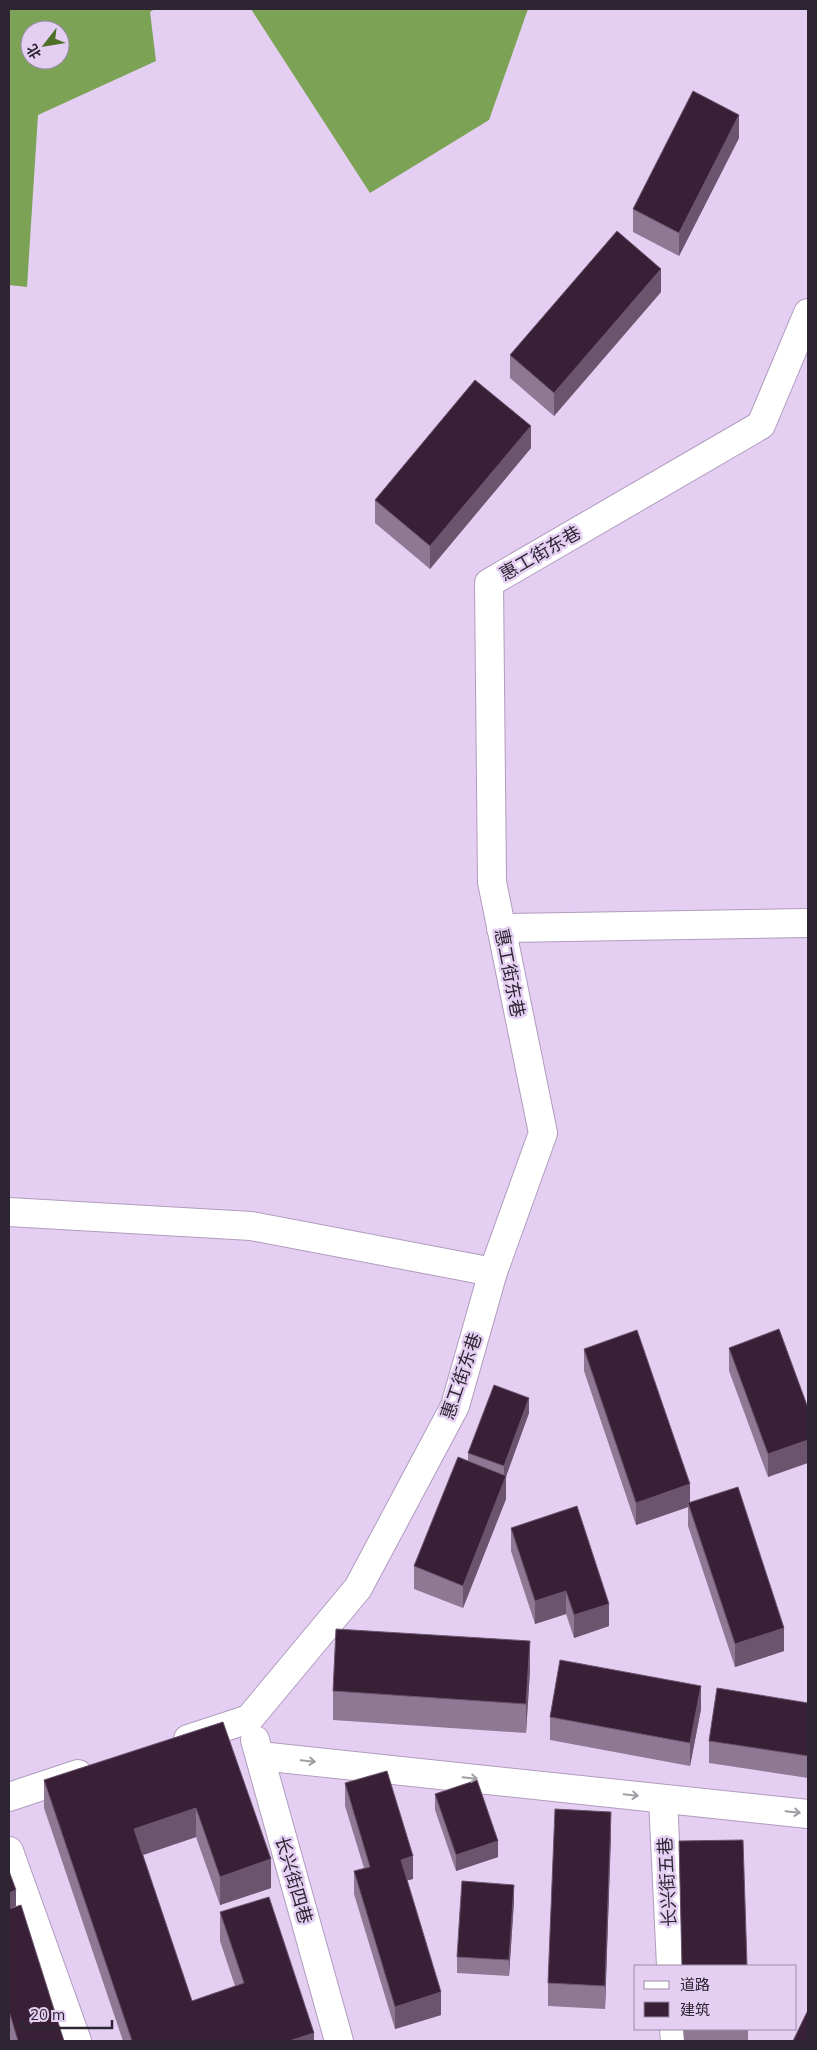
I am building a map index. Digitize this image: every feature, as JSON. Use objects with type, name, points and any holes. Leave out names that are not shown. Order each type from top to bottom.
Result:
[{"type":"street","name":"惠工街东巷","points":[[249,1719],[358,1588],[455,1406],[493,1272],[543,1133],[492,882],[489,583],[761,425],[808,312]]},
{"type":"street","points":[[501,928],[808,923]]},
{"type":"street","points":[[9,1212],[251,1226],[493,1272]]},
{"type":"street","points":[[166,1746],[249,1719]]},
{"type":"street","name":"长兴街四巷","points":[[249,1719],[339,2041]]},
{"type":"street","points":[[260,1756],[808,1814]]},
{"type":"street","points":[[9,1797],[101,1767]]},
{"type":"street","name":"长兴街五巷","points":[[663,1798],[671,1965]]},
{"type":"street","points":[[9,1850],[77,2041]]},
{"type":"green space","points":[[9,9],[155,9],[150,12],[156,61],[38,115],[27,287],[9,285]]},
{"type":"green space","points":[[251,9],[528,9],[489,120],[370,193]]},
{"type":"building","points":[[693,91],[739,115],[679,233],[633,209]]},
{"type":"building","points":[[617,231],[661,269],[554,393],[510,355]]},
{"type":"building","points":[[475,380],[531,426],[430,546],[375,500]]},
{"type":"building","points":[[779,1329],[808,1408],[808,1440],[768,1454],[729,1348]]},
{"type":"building","points":[[637,1330],[690,1484],[636,1503],[584,1349]]},
{"type":"building","points":[[494,1385],[529,1398],[504,1466],[468,1453]]},
{"type":"building","points":[[458,1457],[506,1476],[463,1586],[414,1566]]},
{"type":"building","points":[[738,1487],[784,1628],[735,1644],[688,1503]]},
{"type":"building","points":[[577,1506],[609,1604],[574,1615],[566,1591],[535,1601],[511,1528]]},
{"type":"building","points":[[336,1629],[530,1641],[526,1704],[333,1691]]},
{"type":"building","points":[[560,1660],[701,1686],[690,1743],[550,1717]]},
{"type":"building","points":[[717,1688],[808,1703],[808,1756],[709,1741]]},
{"type":"building","points":[[223,1722],[271,1859],[220,1877],[196,1808],[134,1829],[192,2001],[244,1983],[220,1912],[269,1897],[314,2033],[289,2041],[132,2041],[44,1780]]},
{"type":"building","points":[[387,1771],[413,1856],[401,1860],[441,1992],[395,2007],[354,1871],[370,1867],[345,1783]]},
{"type":"building","points":[[477,1780],[498,1841],[456,1855],[435,1794]]},
{"type":"building","points":[[555,1809],[611,1812],[605,1986],[548,1983]]},
{"type":"building","points":[[743,1840],[747,1965],[682,1965],[679,1841]]},
{"type":"building","points":[[9,1871],[16,1890],[9,1893]]},
{"type":"building","points":[[462,1881],[514,1885],[509,1960],[457,1957]]},
{"type":"building","points":[[21,1905],[64,2041],[18,2041],[9,2011],[9,1909]]},
{"type":"building","points":[[807,2012],[808,2041],[793,2041]]}]
